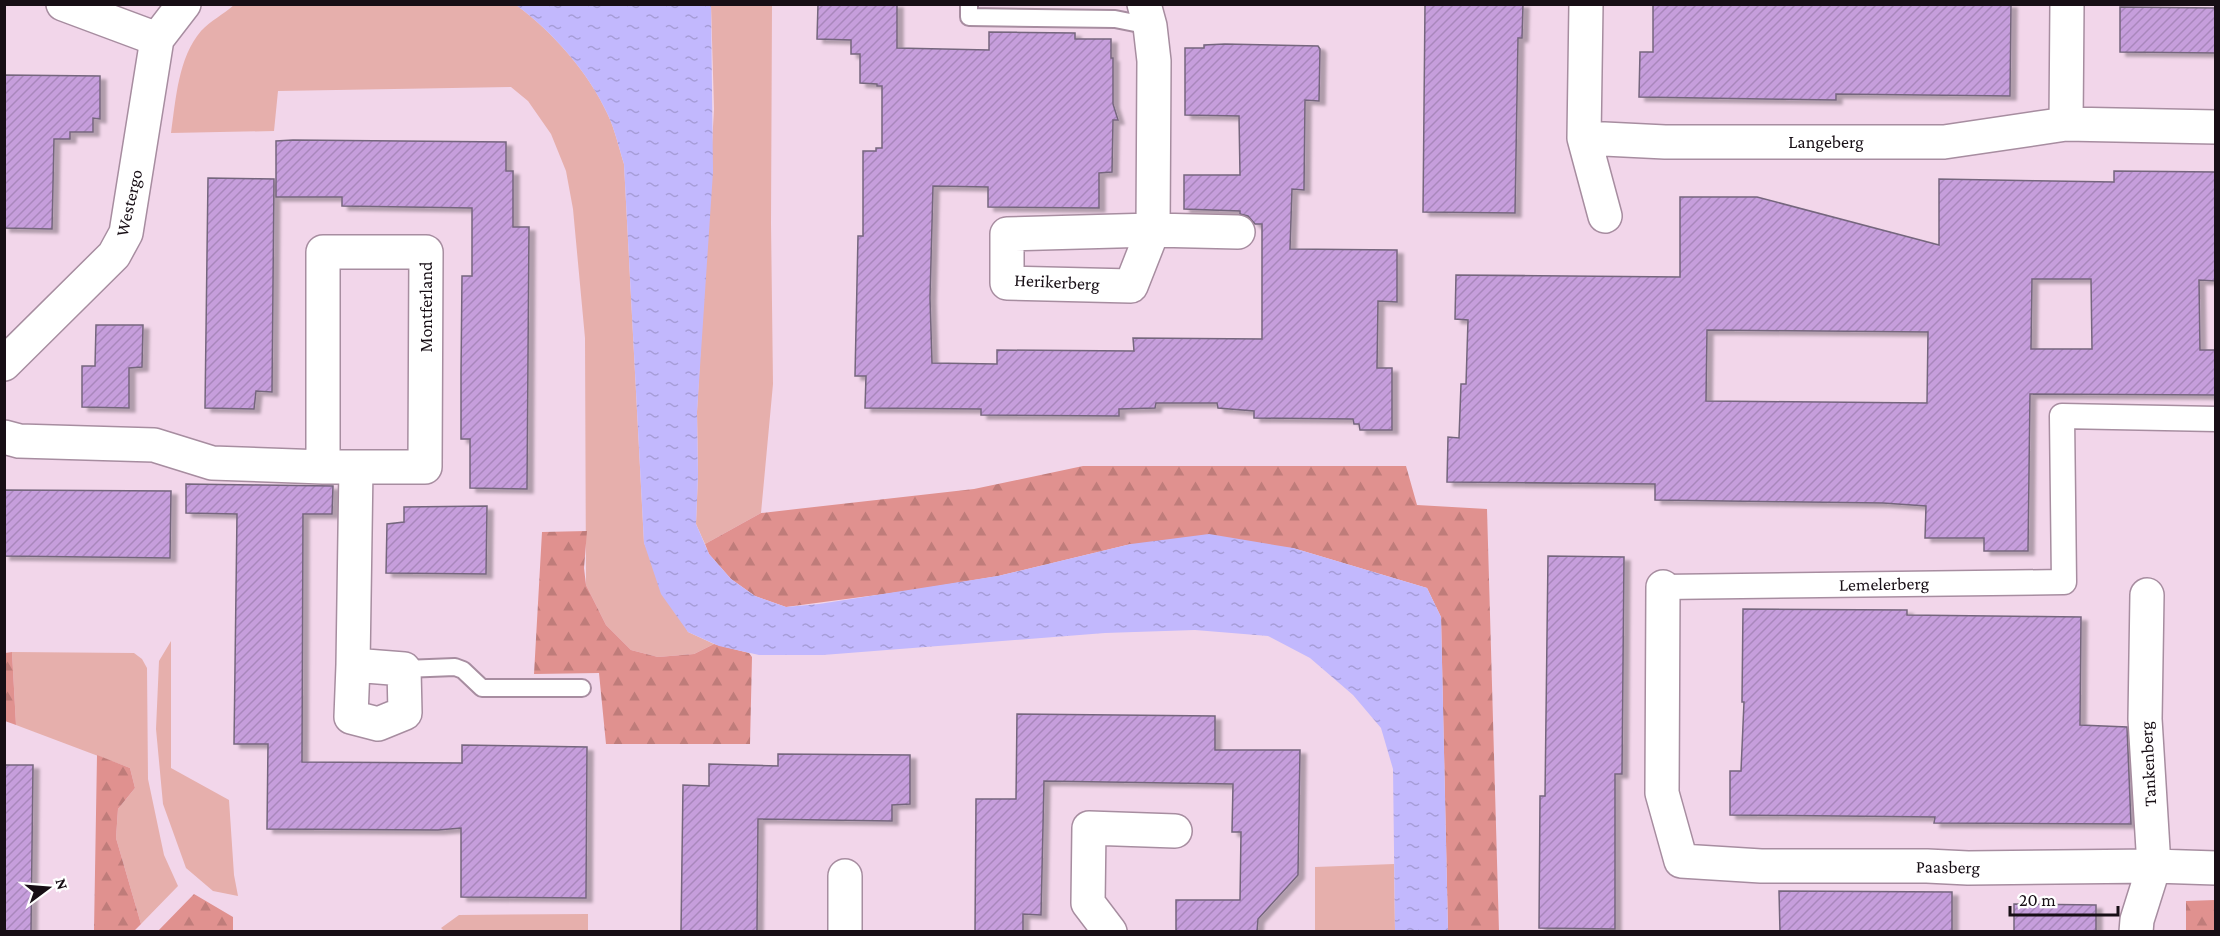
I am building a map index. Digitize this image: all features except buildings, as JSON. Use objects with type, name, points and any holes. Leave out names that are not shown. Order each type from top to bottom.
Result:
[{"type":"street","points":[[63,4],[157,39]]},
{"type":"street","name":"Westergo","points":[[4,364],[114,255],[126,232],[157,39],[184,4]]},
{"type":"street","points":[[1586,4],[1584,138],[1605,216]]},
{"type":"street","points":[[2066,124],[2067,4]]},
{"type":"street","points":[[1147,15],[1154,61],[1153,230],[1238,232]]},
{"type":"street","name":"Langeberg","points":[[1584,138],[1665,142],[1944,142],[2066,124],[2216,127]]},
{"type":"street","name":"Montferland","points":[[4,437],[19,441],[154,445],[212,463],[323,467],[425,467],[426,252],[323,252],[323,467]]},
{"type":"street","name":"Lemelerberg","points":[[1681,861],[1662,794],[1663,587],[2064,582],[2062,416],[2216,419]]},
{"type":"street","points":[[353,665],[404,669],[405,713],[378,724],[351,717],[356,467]]},
{"type":"street","name":"Tankenberg","points":[[2136,932],[2137,920],[2154,866],[2145,718],[2147,595]]},
{"type":"street","points":[[1110,932],[1088,903],[1089,828],[1175,831]]},
{"type":"street","name":"Paasberg","points":[[1681,861],[1761,866],[2216,868]]},
{"type":"street","points":[[845,876],[845,932]]},
{"type":"lane","points":[[969,4],[969,17],[1115,19],[1147,15]]},
{"type":"lane","points":[[404,669],[455,667],[463,670],[482,688],[582,688]]},
{"type":"shaded area","points":[[234,5],[516,5],[556,40],[580,69],[608,115],[624,164],[644,543],[688,632],[714,644],[694,654],[658,657],[631,650],[606,625],[586,585],[585,338],[573,209],[566,171],[551,134],[528,101],[511,87],[278,91],[274,131],[171,133],[179,79],[187,54],[201,31]]},
{"type":"shaded area","points":[[711,5],[772,5],[773,384],[761,513],[705,544],[696,524],[697,412],[714,109]]},
{"type":"shaded area","points":[[171,641],[171,768],[229,800],[234,875],[238,896],[213,891],[186,868],[163,804],[156,729],[159,661]]},
{"type":"shaded area","points":[[12,652],[134,653],[142,659],[147,668],[148,779],[164,855],[178,886],[141,924],[116,838],[118,809],[135,788],[130,768],[16,725]]},
{"type":"shaded area","points":[[1394,864],[1395,931],[1315,931],[1315,867]]},
{"type":"shaded area","points":[[588,914],[588,931],[445,932],[441,928],[459,915]]},
{"type":"green space","points":[[1083,466],[1406,466],[1417,505],[1487,509],[1499,931],[1448,931],[1441,617],[1427,588],[1293,548],[1131,544],[998,576],[786,607],[755,596],[731,579],[709,554],[705,544],[761,513],[974,489]]},
{"type":"green space","points":[[587,531],[584,568],[586,585],[606,625],[631,650],[658,657],[694,654],[714,644],[749,653],[752,657],[750,744],[606,744],[599,673],[534,674],[542,532]]},
{"type":"green space","points":[[12,652],[16,725],[5,721],[5,653]]},
{"type":"green space","points":[[97,755],[130,768],[135,788],[118,809],[116,838],[141,924],[134,931],[94,931]]},
{"type":"green space","points":[[194,894],[233,917],[233,931],[158,931]]},
{"type":"green space","points":[[2215,900],[2215,931],[2186,931],[2186,901]]},
{"type":"water","points":[[516,5],[711,5],[713,172],[697,412],[696,524],[709,554],[731,579],[755,596],[786,607],[819,604],[998,576],[1131,544],[1209,534],[1293,548],[1427,588],[1441,617],[1448,931],[1395,931],[1393,769],[1381,728],[1353,695],[1310,658],[1268,636],[1195,630],[1105,633],[823,655],[759,655],[719,646],[688,632],[661,594],[644,543],[624,164],[615,133],[591,84],[556,40]]}]
